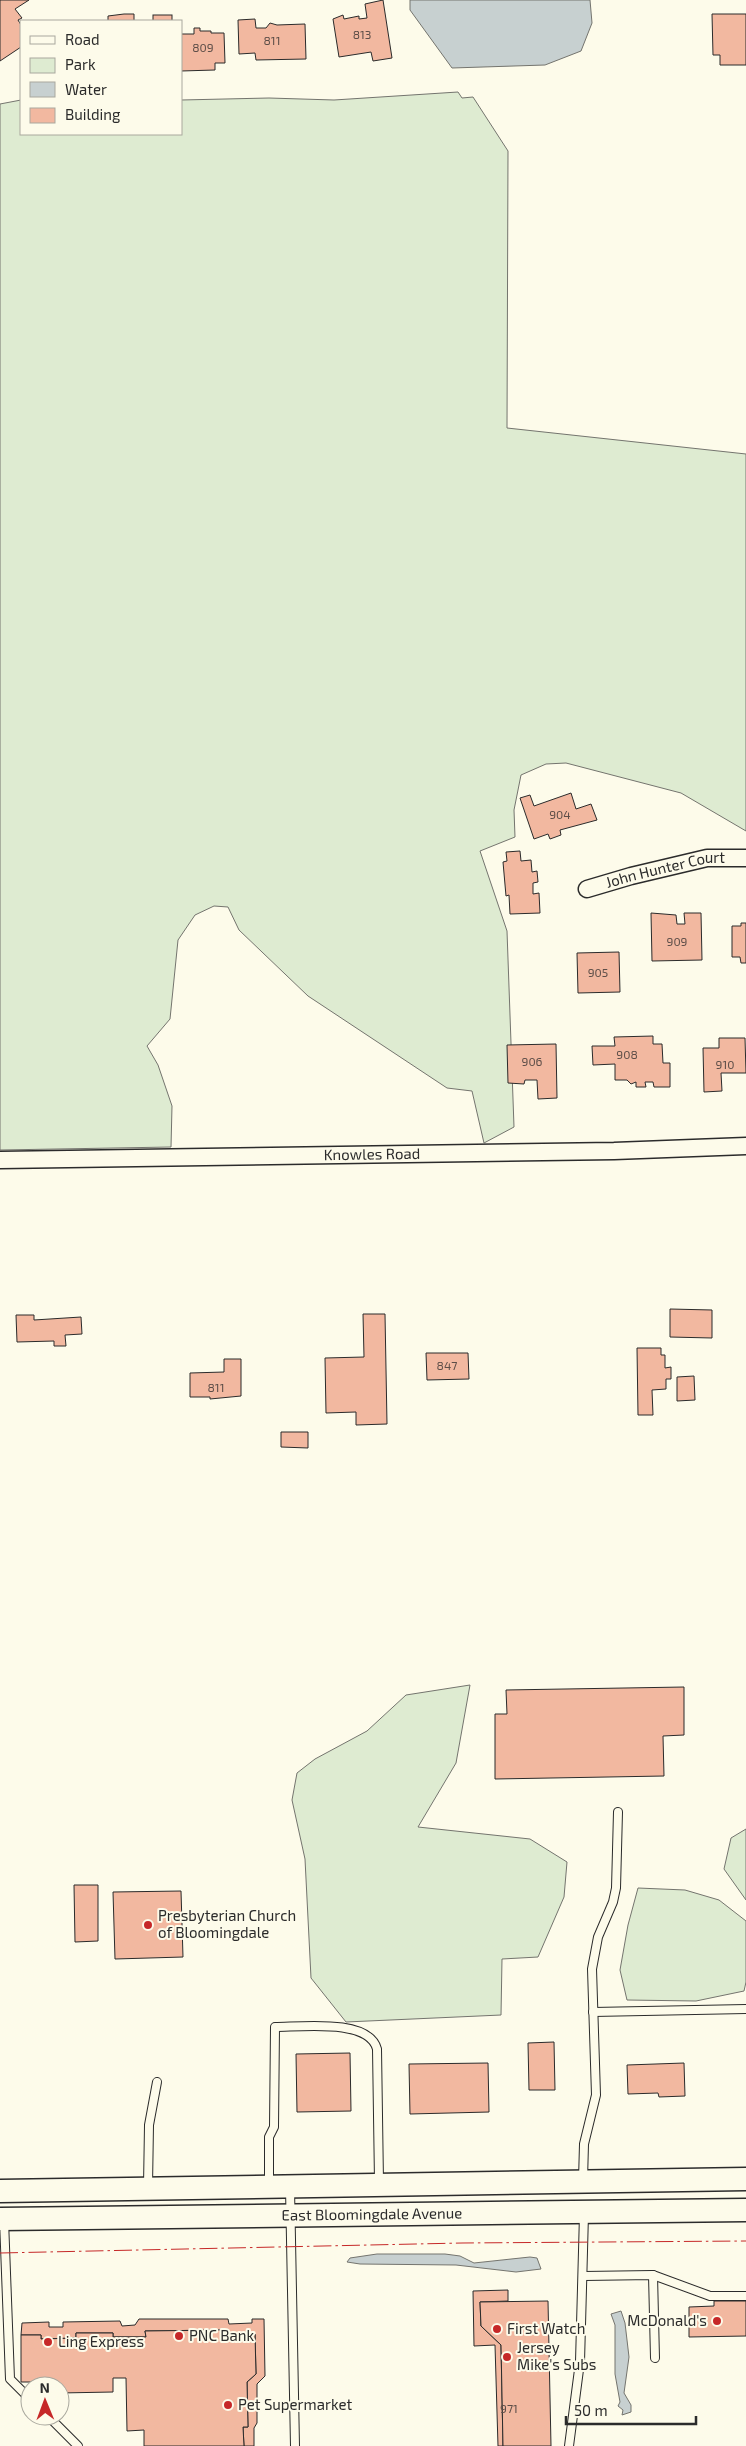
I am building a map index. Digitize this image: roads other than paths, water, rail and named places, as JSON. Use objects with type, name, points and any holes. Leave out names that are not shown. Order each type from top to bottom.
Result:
[{"type":"main road","name":"East Bloomingdale Avenue","points":[[0,2190],[746,2179]]},
{"type":"main road","name":"East Bloomingdale Avenue","points":[[2,2220],[746,2210]]},
{"type":"street","name":"John Hunter Court","points":[[587,889],[631,876],[707,858],[746,858]]},
{"type":"street","name":"Knowles Road","points":[[0,1160],[594,1152],[746,1146]]},
{"type":"lane","points":[[584,2182],[584,2144],[596,2095],[593,2012],[594,1953],[616,1888],[618,1812]]},
{"type":"lane","points":[[593,2012],[746,2009]]},
{"type":"lane","points":[[295,2446],[291,2216],[280,2185],[269,2137],[274,2127],[275,2027],[338,2027],[360,2031],[373,2038],[377,2049],[379,2184]]},
{"type":"lane","points":[[148,2188],[149,2125],[158,2082]]},
{"type":"lane","points":[[569,2446],[580,2362],[584,2276],[584,2212]]},
{"type":"lane","points":[[2,2220],[10,2379],[20,2389]]},
{"type":"lane","points":[[584,2276],[653,2275],[710,2296],[746,2296]]},
{"type":"lane","points":[[653,2275],[655,2358]]},
{"type":"lane","points":[[58,2426],[78,2446]]},
{"type":"water","points":[[410,0],[590,0],[592,23],[581,51],[545,65],[452,68],[410,10]]},
{"type":"water","points":[[377,2254],[445,2254],[460,2256],[474,2263],[530,2257],[537,2258],[541,2269],[516,2272],[456,2265],[360,2264],[347,2262],[350,2258]]},
{"type":"water","points":[[621,2311],[625,2323],[629,2357],[624,2393],[631,2405],[631,2412],[622,2415],[623,2410],[618,2406],[620,2402],[615,2374],[615,2325],[611,2314]]},
{"type":"place","name":"Presbyterian Church of Bloomingdale","points":[[148,1925]]},
{"type":"place","name":"McDonald's","points":[[717,2321]]},
{"type":"place","name":"First Watch","points":[[497,2329]]},
{"type":"place","name":"PNC Bank","points":[[179,2336]]},
{"type":"place","name":"Ling Express","points":[[48,2342]]},
{"type":"place","name":"Jersey Mike's Subs","points":[[507,2357]]},
{"type":"place","name":"Pet Supermarket","points":[[228,2405]]}]
